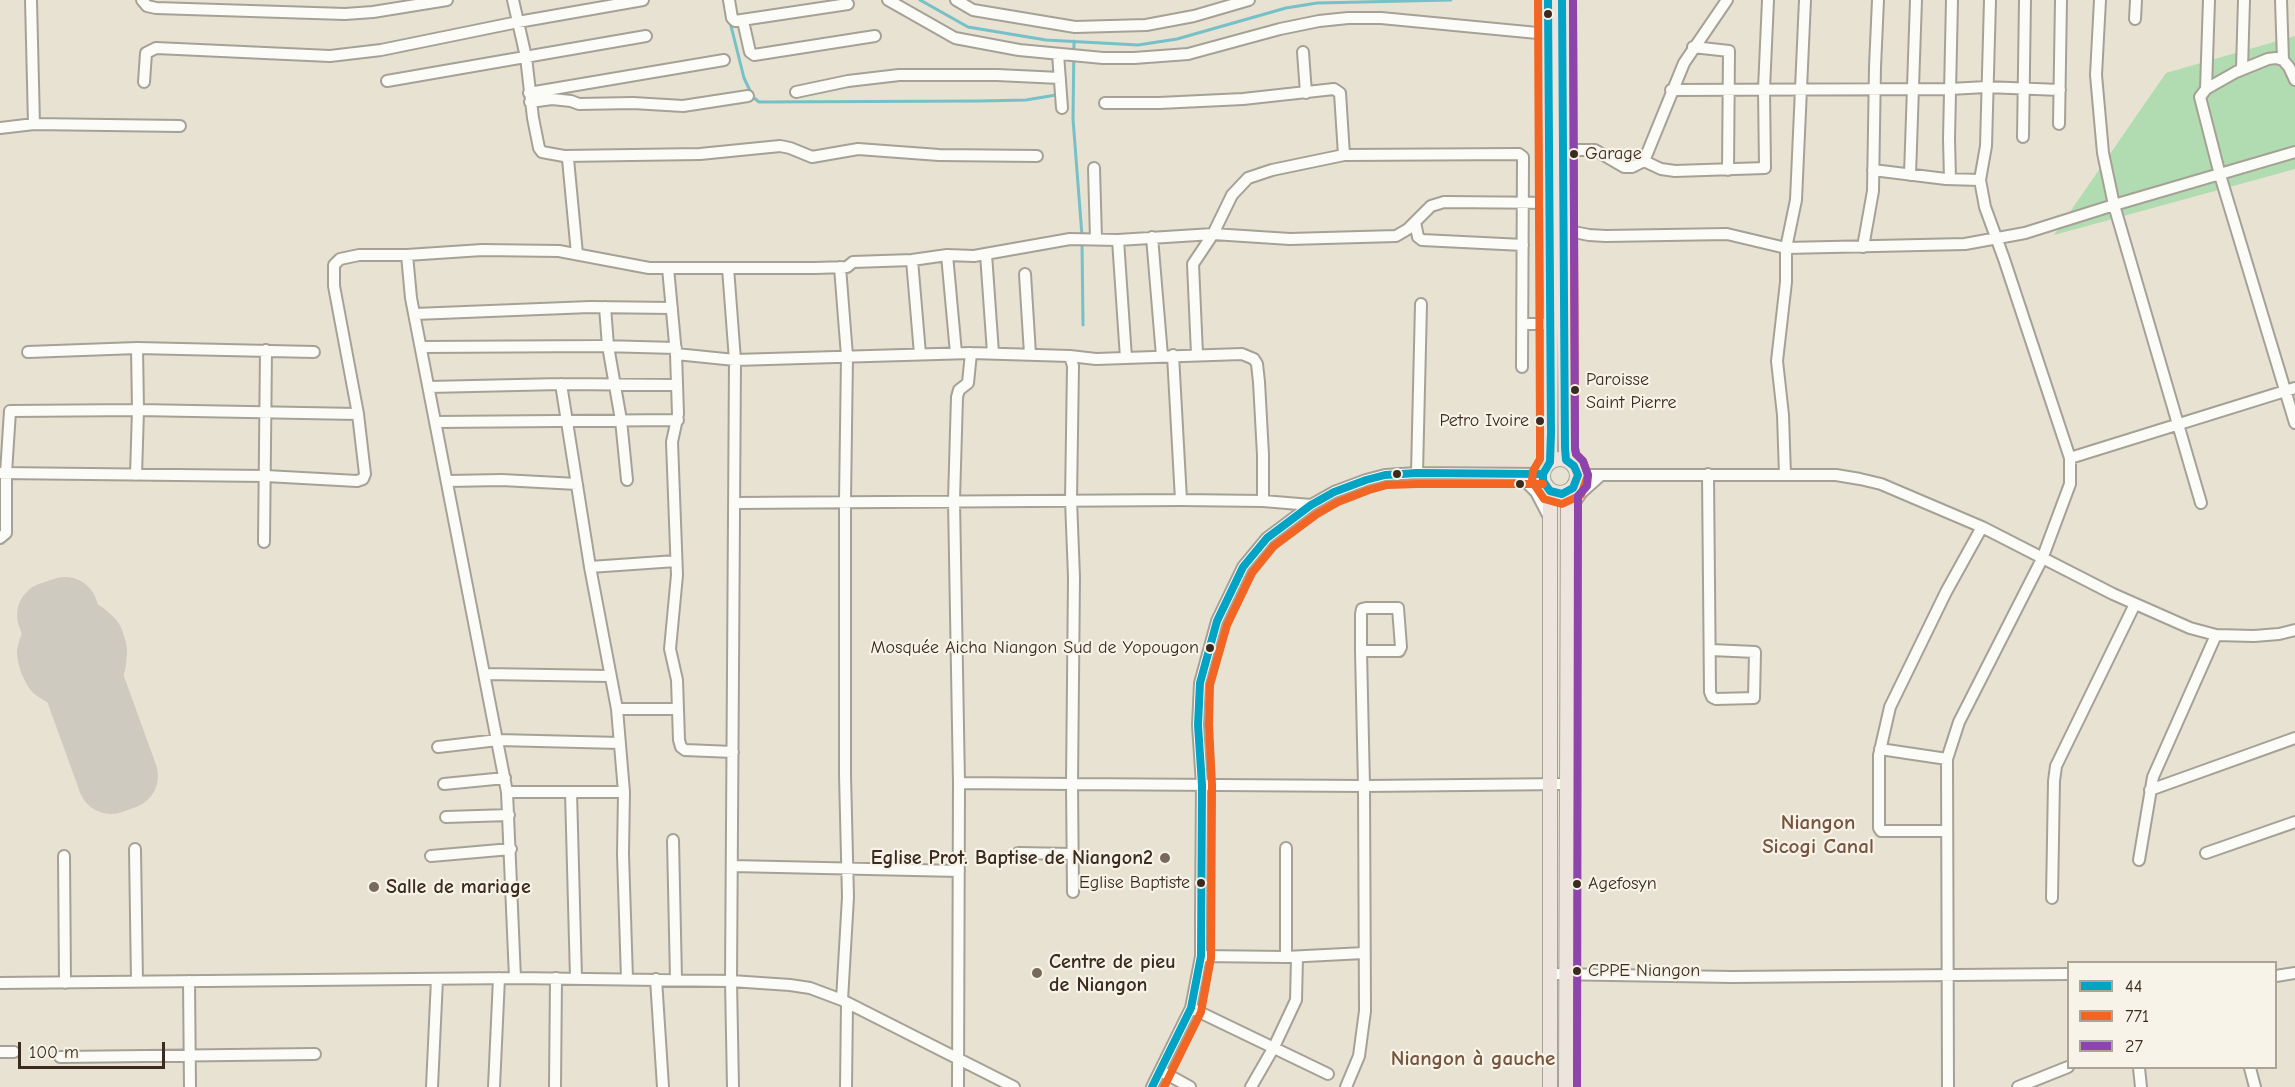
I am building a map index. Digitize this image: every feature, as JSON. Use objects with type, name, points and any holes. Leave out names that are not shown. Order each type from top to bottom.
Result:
[{"type":"main road","points":[[1555,4],[1548,34],[1557,203],[1564,230],[1566,460]]},
{"type":"main road","points":[[1550,1087],[1551,522],[1550,491],[1543,481],[1546,468],[1557,203],[1564,150],[1555,4]]},
{"type":"main road","points":[[1546,468],[1557,459],[1566,460],[1574,466],[1578,475],[1577,482],[1568,492],[1566,1087]]},
{"type":"main road","points":[[1550,491],[1568,492]]},
{"type":"street","points":[[31,0],[34,124]]},
{"type":"street","points":[[142,0],[147,6],[156,8],[345,14],[373,12],[447,0]]},
{"type":"street","points":[[513,0],[526,57],[539,148],[542,152],[564,156],[700,154],[780,146],[812,157],[858,149],[939,155],[1037,156]]},
{"type":"street","points":[[144,82],[146,53],[156,48],[330,56],[381,50],[518,21],[643,0]]},
{"type":"street","points":[[729,0],[732,18],[735,21],[848,4]]},
{"type":"street","points":[[888,0],[956,38],[1019,50],[1080,56],[1134,58],[1188,54],[1280,29],[1348,18],[1381,18],[1548,34]]},
{"type":"street","points":[[956,0],[974,10],[1075,27],[1146,25],[1194,16],[1249,0]]},
{"type":"street","points":[[1564,150],[1595,150],[1624,167],[1632,167],[1644,161],[1671,90],[1693,47],[1726,0]]},
{"type":"street","points":[[1644,161],[1661,170],[1765,168],[1764,89],[1768,0]]},
{"type":"street","points":[[1785,475],[1778,361],[1786,282],[1786,248],[1796,200],[1805,0]]},
{"type":"street","points":[[1863,247],[1873,191],[1878,0]]},
{"type":"street","points":[[1910,175],[1916,0]]},
{"type":"street","points":[[1950,179],[1948,140],[1952,0]]},
{"type":"street","points":[[1948,1087],[1947,759],[1959,722],[2042,559],[2070,484],[2070,458],[1985,207],[1980,180],[1986,146],[1990,0]]},
{"type":"street","points":[[2023,137],[2025,0]]},
{"type":"street","points":[[2059,124],[2061,0]]},
{"type":"street","points":[[2100,0],[2096,75],[2103,153],[2114,205],[2200,503]]},
{"type":"street","points":[[2136,0],[2136,19]]},
{"type":"street","points":[[2206,89],[2209,0]]},
{"type":"street","points":[[2242,69],[2244,0]]},
{"type":"street","points":[[2280,0],[2283,60]]},
{"type":"street","points":[[743,21],[750,52],[754,55],[875,36]]},
{"type":"street","points":[[387,81],[646,36]]},
{"type":"street","points":[[1693,47],[1729,51],[1728,170]]},
{"type":"street","points":[[1303,52],[1306,93]]},
{"type":"street","points":[[1061,55],[1062,108]]},
{"type":"street","points":[[2295,80],[2283,60],[2268,59],[2242,69],[2206,89],[2200,97],[2220,175],[2290,390],[2295,423]]},
{"type":"street","points":[[530,97],[724,60]]},
{"type":"street","points":[[796,92],[848,81],[898,75],[997,75],[1060,78]]},
{"type":"street","points":[[1671,90],[1986,87],[2060,90]]},
{"type":"street","points":[[1105,103],[1243,99],[1334,89],[1340,93],[1344,155]]},
{"type":"street","points":[[530,97],[571,101],[579,104],[633,103],[683,106],[748,96]]},
{"type":"street","points":[[0,128],[34,124],[180,126]]},
{"type":"street","points":[[1564,230],[1589,236],[1727,234],[1786,248],[1965,244],[1998,240],[2025,233],[2295,152]]},
{"type":"street","points":[[1197,354],[1191,272],[1195,258],[1213,234],[1232,195],[1248,178],[1272,170],[1344,155],[1522,154],[1524,324],[1522,367]]},
{"type":"street","points":[[564,156],[568,159],[570,167],[577,254]]},
{"type":"street","points":[[1086,239],[1094,168]]},
{"type":"street","points":[[1873,170],[1980,180]]},
{"type":"street","points":[[3,473],[266,476],[357,481],[363,479],[365,474],[358,414],[334,286],[334,265],[340,259],[359,255],[498,250],[559,251],[624,264],[668,268],[848,267],[854,262],[986,254],[1048,242],[1086,239],[1118,240],[1213,234],[1290,239],[1388,237],[1396,236],[1431,206],[1444,202],[1557,203]]},
{"type":"street","points":[[1415,222],[1418,237],[1422,240],[1523,245]]},
{"type":"street","points":[[1152,237],[1162,356]]},
{"type":"street","points":[[1118,240],[1126,358]]},
{"type":"street","points":[[986,254],[993,353]]},
{"type":"street","points":[[407,255],[414,314],[505,778],[511,849],[515,978]]},
{"type":"street","points":[[947,255],[956,353]]},
{"type":"street","points":[[912,260],[920,354]]},
{"type":"street","points":[[840,267],[847,356],[845,501],[848,925],[844,1002],[846,1087]]},
{"type":"street","points":[[668,268],[676,351],[678,420],[672,442],[676,600],[670,649],[677,680],[679,740],[681,747],[685,750],[733,752]]},
{"type":"street","points":[[728,268],[735,360],[731,981],[733,1087]]},
{"type":"street","points":[[1025,274],[1030,354]]},
{"type":"street","points":[[1417,473],[1421,304]]},
{"type":"street","points":[[414,314],[605,307],[672,309]]},
{"type":"street","points":[[605,307],[608,346],[616,384],[627,480]]},
{"type":"street","points":[[1524,324],[1551,324]]},
{"type":"street","points":[[421,347],[608,346],[676,351],[735,360],[956,353],[1030,354],[1096,359],[1242,354],[1250,357],[1257,364],[1263,455],[1263,501]]},
{"type":"street","points":[[136,475],[137,348]]},
{"type":"street","points":[[28,351],[137,348],[314,352]]},
{"type":"street","points":[[264,542],[266,350]]},
{"type":"street","points":[[958,1087],[959,783],[954,500],[957,397],[959,390],[968,383],[971,353]]},
{"type":"street","points":[[1173,355],[1181,500]]},
{"type":"street","points":[[1070,356],[1073,366],[1071,500],[1074,577],[1073,892]]},
{"type":"street","points":[[429,387],[561,384],[677,385]]},
{"type":"street","points":[[561,384],[590,567],[617,709],[624,792],[623,854],[627,979]]},
{"type":"street","points":[[2070,458],[2290,390]]},
{"type":"street","points":[[0,538],[6,532],[3,473],[10,411],[138,410],[358,414]]},
{"type":"street","points":[[436,422],[678,420]]},
{"type":"street","points":[[1152,1087],[1191,1008],[1201,956],[1202,784],[1198,725],[1200,683],[1217,621],[1243,567],[1267,538],[1311,505],[1334,492],[1366,480],[1385,475],[1417,473],[1519,475],[1546,468]]},
{"type":"street","points":[[1708,474],[1711,650],[1712,697],[1754,698],[1755,652],[1711,650]]},
{"type":"street","points":[[1519,475],[1536,492],[1551,522]]},
{"type":"street","points":[[1578,475],[1836,475],[1881,484],[1982,527],[2042,559],[2190,628],[2216,635],[2262,636],[2295,630]]},
{"type":"street","points":[[1568,512],[1582,492],[1600,476]]},
{"type":"street","points":[[447,481],[502,480],[577,484]]},
{"type":"street","points":[[735,503],[1181,500],[1263,501],[1311,505]]},
{"type":"street","points":[[1946,831],[1881,831],[1878,788],[1880,749],[1890,707],[1946,592],[1982,527]]},
{"type":"street","points":[[590,567],[676,561]]},
{"type":"street","points":[[2052,898],[2056,766],[2135,604]]},
{"type":"street","points":[[1346,1087],[1359,1056],[1365,1011],[1361,651],[1362,609],[1398,608],[1401,647],[1399,651],[1361,651]]},
{"type":"street","points":[[2139,860],[2153,777],[2216,635]]},
{"type":"street","points":[[486,674],[609,676]]},
{"type":"street","points":[[617,709],[678,709]]},
{"type":"street","points":[[2150,790],[2295,738]]},
{"type":"street","points":[[438,747],[498,740],[620,743]]},
{"type":"street","points":[[1880,749],[1947,759]]},
{"type":"street","points":[[444,784],[505,778]]},
{"type":"street","points":[[959,783],[1364,786],[1566,784]]},
{"type":"street","points":[[507,792],[624,792]]},
{"type":"street","points":[[571,792],[576,978]]},
{"type":"street","points":[[446,817],[509,815]]},
{"type":"street","points":[[2206,853],[2295,822]]},
{"type":"street","points":[[673,840],[676,979]]},
{"type":"street","points":[[1251,1087],[1274,1047],[1296,1000],[1286,848]]},
{"type":"street","points":[[135,849],[137,982]]},
{"type":"street","points":[[431,856],[511,849]]},
{"type":"street","points":[[1018,853],[1072,854]]},
{"type":"street","points":[[64,856],[65,982]]},
{"type":"street","points":[[733,866],[959,871]]},
{"type":"street","points":[[1201,956],[1292,957],[1364,953]]},
{"type":"street","points":[[2277,976],[2295,973]]},
{"type":"street","points":[[1551,974],[1732,977],[2067,974]]},
{"type":"street","points":[[494,1087],[499,978]]},
{"type":"street","points":[[555,1087],[556,978]]},
{"type":"street","points":[[0,983],[576,978],[731,981],[810,988],[844,1002],[1014,1087]]},
{"type":"street","points":[[432,1087],[437,979]]},
{"type":"street","points":[[656,979],[663,1087]]},
{"type":"street","points":[[189,981],[190,1087]]},
{"type":"street","points":[[1191,1008],[1328,1074]]},
{"type":"street","points":[[0,1052],[14,1052]]},
{"type":"street","points":[[60,1057],[315,1054]]},
{"type":"street","points":[[2018,1087],[2067,1067]]},
{"type":"street","points":[[2139,1069],[2141,1087]]},
{"type":"street","points":[[2250,1069],[2255,1087]]},
{"type":"street","points":[[1161,1071],[1190,1087]]},
{"type":"green space","points":[[2295,36],[2295,169],[2054,235],[2166,73]]},
{"type":"waterway","points":[[920,0],[968,27],[1046,40],[1138,45],[1177,39],[1286,8],[1317,3],[1451,0]]},
{"type":"waterway","points":[[730,22],[744,78],[753,97],[759,102],[1026,100],[1056,95]]},
{"type":"waterway","points":[[1074,41],[1073,119],[1082,236]]},
{"type":"waterway","points":[[1082,243],[1083,325]]},
{"type":"runway","points":[[65,610],[73,632],[83,634],[91,641],[94,651],[93,662],[87,671],[125,776],[111,781],[73,676],[56,669],[52,661],[50,653],[58,637],[50,615],[65,610]]},
{"type":"transit line","name":"771","points":[[1538,0],[1540,459],[1533,471],[1532,481],[1544,499],[1562,504],[1581,495],[1588,475],[1575,448],[1573,0]]},
{"type":"transit line","name":"44","points":[[1548,0],[1551,433],[1550,462],[1543,474],[1543,481],[1550,491],[1562,494],[1573,488],[1578,475],[1574,466],[1566,460],[1565,448],[1562,0]]},
{"type":"transit line","name":"27","points":[[1573,0],[1575,448],[1588,475],[1587,486],[1578,496],[1577,1087]]},
{"type":"transit line","name":"44","points":[[1152,1087],[1191,1008],[1201,956],[1202,785],[1198,725],[1200,683],[1217,621],[1243,567],[1267,538],[1311,505],[1334,492],[1366,480],[1385,475],[1417,473],[1543,474]]},
{"type":"transit line","name":"771","points":[[1164,1087],[1201,1012],[1211,958],[1210,685],[1227,625],[1252,573],[1274,546],[1317,514],[1338,502],[1369,490],[1387,485],[1543,484]]},
{"type":"place","name":"Garage","points":[[1574,154]]},
{"type":"place","name":"Paroisse Saint Pierre","points":[[1575,390]]},
{"type":"place","name":"Petro Ivoire","points":[[1540,421]]},
{"type":"place","name":"Mosquée Aicha Niangon Sud de Yopougon","points":[[1210,648]]},
{"type":"place","name":"Eglise Prot. Baptise de Niangon2","points":[[1165,858]]},
{"type":"place","name":"Eglise Baptiste","points":[[1201,883]]},
{"type":"place","name":"Agefosyn","points":[[1577,884]]},
{"type":"place","name":"Salle de mariage","points":[[374,887]]},
{"type":"place","name":"CPPE Niangon","points":[[1577,971]]},
{"type":"place","name":"Centre de pieu de Niangon","points":[[1037,973]]},
{"type":"district","name":"Niangon Sicogi Canal","points":[[1818,835]]},
{"type":"district","name":"Niangon à gauche","points":[[1473,1059]]}]
